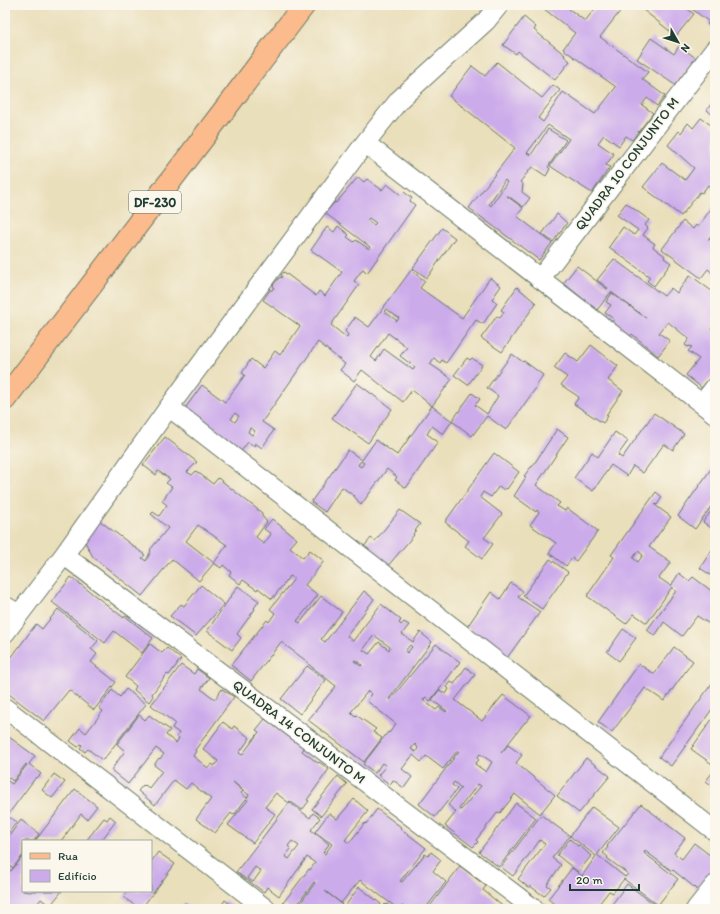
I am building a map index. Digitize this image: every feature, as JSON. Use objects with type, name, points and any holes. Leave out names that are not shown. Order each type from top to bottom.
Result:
[{"type":"main road","name":"DF-230","points":[[5,399],[304,5]]},
{"type":"street","points":[[5,633],[12,610],[64,555],[170,407],[365,143],[400,99],[486,21],[499,5]]},
{"type":"street","name":"QUADRA 10 CONJUNTO M","points":[[540,279],[715,49]]},
{"type":"street","points":[[365,143],[708,409],[715,387]]},
{"type":"street","points":[[170,407],[715,831]]},
{"type":"street","name":"QUADRA 14 CONJUNTO M","points":[[64,555],[534,909]]},
{"type":"street","points":[[5,708],[266,909]]},
{"type":"street","points":[[696,909],[715,885]]},
{"type":"building","points":[[539,5],[564,5],[585,21],[598,5],[625,5],[600,37],[648,72],[642,79],[665,96],[657,106],[647,98],[642,105],[653,113],[632,140],[626,136],[619,146],[604,135],[598,143],[614,154],[606,165],[610,167],[592,193],[550,166],[569,139],[548,125],[527,153],[531,155],[548,129],[566,140],[548,167],[550,169],[546,176],[532,167],[520,182],[523,184],[522,192],[530,198],[523,207],[507,196],[523,208],[517,216],[552,243],[539,260],[469,208],[515,148],[449,96],[472,66],[485,76],[497,62],[542,98],[553,85],[560,90],[538,118],[543,122],[563,92],[595,114],[616,87],[563,49],[575,33]],"holes":[[[505,180],[507,182],[491,206],[489,204]]]},
{"type":"building","points":[[637,5],[682,5],[694,14],[676,36]]},
{"type":"building","points":[[687,5],[715,5],[715,30],[707,24],[709,22]]},
{"type":"building","points":[[524,17],[536,27],[534,30],[565,55],[564,56],[570,61],[555,80],[518,51],[516,54],[503,45]]},
{"type":"building","points":[[651,38],[674,54],[679,46],[696,58],[675,85],[637,59]]},
{"type":"building","points":[[715,98],[715,117],[707,110]]},
{"type":"building","points":[[701,118],[715,128],[715,190],[708,185],[702,193],[700,192],[681,216],[643,187],[662,163],[685,180],[694,168],[668,145],[679,131],[681,133],[688,123],[693,128]]},
{"type":"building","points":[[358,177],[364,182],[367,179],[382,190],[387,184],[401,195],[404,192],[412,198],[410,201],[415,205],[367,273],[363,269],[354,281],[359,285],[331,325],[347,338],[348,335],[345,331],[355,319],[354,318],[355,317],[369,327],[412,269],[414,271],[413,272],[425,281],[420,288],[462,318],[490,278],[501,286],[492,299],[497,303],[483,324],[476,320],[446,363],[442,360],[440,363],[434,358],[430,364],[452,379],[432,406],[412,390],[403,402],[362,370],[354,381],[340,370],[345,364],[318,342],[262,422],[274,430],[262,448],[255,443],[254,446],[248,442],[239,454],[181,414],[202,385],[225,402],[245,375],[242,373],[251,359],[263,368],[275,351],[280,355],[300,326],[263,300],[270,290],[274,288],[273,285],[279,278],[282,277],[281,275],[284,272],[316,296],[319,291],[325,296],[342,272],[311,250],[327,227],[334,232],[338,226],[349,235],[347,237],[354,242],[356,240],[369,249],[370,247],[325,213],[335,202],[336,203]],"holes":[[[369,218],[376,223],[374,225],[367,220]],[[386,309],[399,318],[397,321],[384,311]],[[388,333],[407,347],[400,356],[415,367],[413,370],[384,349],[376,361],[371,357]],[[235,413],[239,416],[235,422],[231,419]],[[250,428],[255,431],[252,435],[248,432]]]},
{"type":"building","points":[[626,203],[649,220],[645,225],[648,228],[643,235],[655,244],[653,247],[665,256],[664,258],[671,263],[654,286],[647,281],[650,277],[609,247],[623,227],[634,235],[638,230],[617,215]]},
{"type":"building","points":[[715,203],[715,230],[708,240],[715,233],[715,275],[708,269],[701,278],[662,249],[683,221],[693,229],[696,225],[698,227]]},
{"type":"building","points":[[557,214],[567,223],[553,242],[542,234]]},
{"type":"building","points":[[442,228],[455,238],[427,278],[413,268]]},
{"type":"building","points":[[614,259],[664,296],[671,288],[677,293],[690,275],[713,292],[715,289],[715,323],[711,329],[715,333],[715,371],[702,388],[686,375],[699,359],[688,351],[692,347],[685,345],[689,339],[668,322],[659,333],[670,341],[658,356],[632,334],[629,337],[621,331],[622,330],[612,322],[614,319],[605,313],[611,305],[606,302],[612,293],[646,318],[611,292],[597,310],[567,286],[565,288],[562,285],[577,266],[607,289],[608,288],[597,280]]},
{"type":"building","points":[[517,287],[536,303],[502,352],[481,338],[497,316],[500,318],[504,312],[501,310]]},
{"type":"building","points":[[591,345],[618,366],[608,380],[623,391],[606,415],[608,416],[603,423],[574,404],[579,397],[561,385],[567,377],[554,368],[565,353],[578,362]]},
{"type":"building","points":[[512,354],[543,375],[538,385],[506,430],[487,416],[472,436],[452,421],[472,393],[480,399],[475,405],[487,414],[498,396],[487,388]]},
{"type":"building","points":[[467,358],[470,360],[472,358],[482,365],[468,385],[454,375]]},
{"type":"building","points":[[357,383],[392,409],[368,443],[332,418]]},
{"type":"building","points":[[432,406],[452,421],[443,434],[432,426],[427,434],[438,442],[406,488],[395,480],[397,477],[387,469],[361,505],[354,496],[342,487],[325,512],[311,502],[348,450],[362,460],[376,440],[397,455]],"holes":[[[361,461],[364,463],[361,467],[358,465]]]},
{"type":"building","points":[[654,413],[684,434],[673,450],[664,444],[643,473],[633,466],[627,476],[611,465],[593,491],[574,478],[592,452],[598,457],[615,432],[628,441],[618,455],[622,458]]},
{"type":"building","points":[[557,429],[568,437],[536,485],[560,503],[557,506],[565,511],[567,508],[598,531],[576,561],[572,558],[566,566],[549,553],[556,543],[530,525],[539,512],[537,510],[536,512],[514,496],[526,477],[524,476],[532,467]]},
{"type":"building","points":[[165,437],[197,462],[187,472],[192,475],[196,471],[213,484],[218,478],[262,513],[262,516],[267,522],[256,537],[264,544],[271,534],[264,529],[272,519],[297,539],[290,547],[303,558],[310,550],[324,561],[305,585],[318,595],[297,621],[300,623],[321,596],[342,612],[321,639],[325,642],[364,591],[374,599],[347,636],[353,641],[381,604],[401,620],[399,623],[401,625],[404,622],[409,625],[402,634],[413,642],[420,632],[432,642],[389,699],[390,700],[436,644],[460,662],[430,701],[426,697],[423,700],[436,710],[439,707],[446,712],[447,711],[432,700],[439,690],[446,694],[449,689],[447,687],[451,682],[454,684],[466,667],[475,675],[455,700],[482,721],[503,695],[531,716],[501,753],[508,745],[522,755],[516,763],[555,795],[540,814],[515,794],[500,813],[498,812],[476,840],[478,842],[473,847],[445,826],[456,812],[448,805],[461,788],[454,782],[452,785],[457,789],[435,817],[419,804],[459,751],[458,750],[443,769],[426,756],[421,762],[413,755],[402,769],[412,777],[404,788],[393,780],[390,785],[378,775],[386,766],[382,763],[375,773],[363,764],[396,724],[367,701],[372,694],[368,691],[351,712],[376,729],[373,732],[382,738],[364,762],[308,720],[336,686],[281,642],[251,681],[231,665],[267,620],[269,622],[275,613],[270,609],[294,579],[290,576],[272,599],[258,588],[257,590],[243,580],[240,584],[229,575],[231,572],[223,565],[221,568],[214,563],[199,581],[172,559],[142,596],[93,557],[83,540],[96,518],[145,555],[142,558],[146,561],[151,551],[150,550],[168,528],[151,514],[153,512],[159,516],[167,505],[162,501],[172,487],[166,483],[170,479],[158,471],[156,475],[143,465]],"holes":[[[198,525],[227,545],[214,563],[186,541]],[[374,635],[390,647],[389,650],[379,642],[369,654],[363,650]],[[410,645],[412,647],[407,653],[405,651]],[[355,660],[362,665],[361,666],[354,661]],[[415,744],[418,748],[416,752],[411,749]],[[480,754],[492,762],[486,772],[475,764],[479,760],[477,758]],[[478,784],[481,786],[461,810],[459,809]]]},
{"type":"building","points":[[494,453],[519,472],[507,489],[505,488],[504,490],[499,486],[491,497],[483,492],[480,497],[502,514],[484,538],[493,544],[482,559],[465,546],[469,541],[445,522]]},
{"type":"building","points":[[713,466],[715,467],[715,501],[695,529],[678,516]]},
{"type":"building","points":[[656,492],[662,497],[657,505],[655,505],[671,517],[649,547],[671,562],[659,578],[671,586],[679,573],[689,581],[693,577],[713,592],[715,590],[715,620],[711,625],[697,616],[682,636],[664,622],[655,636],[647,630],[676,591],[672,587],[647,623],[634,614],[626,624],[587,596],[614,557],[611,555]],"holes":[[[638,551],[643,555],[638,562],[633,558]]]},
{"type":"building","points":[[715,506],[715,531],[703,522]]},
{"type":"building","points":[[400,510],[420,524],[413,534],[414,535],[387,567],[362,549],[371,538],[375,541]]},
{"type":"building","points":[[715,545],[715,578],[700,568]]},
{"type":"building","points":[[550,559],[568,572],[542,609],[523,596]]},
{"type":"building","points":[[71,577],[124,618],[125,616],[153,638],[142,653],[114,631],[105,643],[52,602]]},
{"type":"building","points":[[511,583],[523,591],[518,597],[540,612],[507,658],[467,627],[491,592],[500,599]]},
{"type":"building","points":[[201,585],[224,604],[196,636],[170,616],[181,604],[184,606]]},
{"type":"building","points":[[238,586],[259,601],[237,634],[241,638],[232,650],[207,631]]},
{"type":"building","points":[[58,609],[98,641],[91,649],[97,654],[91,662],[116,682],[94,710],[69,690],[44,721],[5,691],[5,666],[36,624],[42,629]]},
{"type":"building","points":[[623,629],[636,638],[619,661],[607,652]]},
{"type":"building","points":[[150,644],[162,653],[167,648],[181,659],[169,675],[167,674],[152,694],[153,696],[149,702],[134,690],[136,686],[125,677]]},
{"type":"building","points":[[674,647],[693,661],[664,701],[645,688],[612,732],[598,722],[639,664],[654,674]]},
{"type":"building","points":[[181,665],[194,674],[197,669],[209,678],[201,689],[215,699],[222,689],[234,697],[195,750],[196,751],[193,756],[208,768],[212,764],[214,766],[218,761],[203,749],[223,722],[232,729],[234,726],[250,738],[239,753],[242,755],[259,732],[256,730],[265,719],[304,748],[302,751],[329,769],[307,800],[309,801],[302,810],[290,801],[289,802],[310,818],[313,813],[320,818],[311,830],[329,844],[323,853],[325,854],[332,844],[315,832],[329,813],[337,819],[354,799],[368,811],[345,840],[349,843],[377,809],[426,848],[400,881],[402,882],[425,854],[428,856],[431,852],[441,860],[433,871],[446,882],[425,909],[407,909],[402,906],[398,909],[360,880],[341,903],[325,891],[342,904],[338,909],[296,909],[315,883],[314,882],[294,909],[290,909],[283,903],[315,863],[307,857],[279,896],[267,887],[264,892],[236,872],[289,803],[276,793],[265,807],[275,814],[253,843],[228,825],[248,800],[246,799],[235,814],[234,813],[233,815],[231,813],[215,833],[196,819],[211,799],[191,783],[186,789],[174,780],[155,805],[138,791],[143,785],[149,788],[162,771],[154,765],[164,754],[156,748],[128,784],[111,770],[125,751],[117,744],[139,715],[145,720],[149,715],[170,730],[166,735],[176,743],[179,738],[177,736],[179,733],[172,728],[175,723],[151,705]],"holes":[[[233,782],[249,795],[247,798],[241,793],[243,791]],[[292,841],[299,846],[289,859],[285,856],[291,849],[288,846]],[[255,867],[261,871],[253,882],[247,878]]]},
{"type":"building","points":[[307,666],[326,680],[300,714],[281,699]]},
{"type":"building","points":[[715,679],[715,705],[671,766],[659,757]]},
{"type":"building","points":[[126,689],[146,704],[104,759],[102,760],[88,749],[85,752],[80,748],[82,745],[81,744],[78,747],[70,741],[80,728],[86,733],[103,711],[99,708],[112,690],[120,697]]},
{"type":"building","points":[[715,715],[715,760],[712,764],[691,749]]},
{"type":"building","points":[[5,734],[35,756],[29,764],[41,774],[37,778],[36,777],[7,816],[17,822],[5,837],[5,779],[12,784],[27,765],[26,764],[13,781],[5,775]]},
{"type":"building","points":[[586,758],[610,776],[579,813],[557,796]]},
{"type":"building","points":[[715,769],[715,788],[706,781]]},
{"type":"building","points":[[54,774],[65,782],[52,798],[42,790]]},
{"type":"building","points":[[338,776],[347,784],[321,816],[312,809]]},
{"type":"building","points":[[75,789],[97,806],[87,819],[81,814],[62,840],[36,840]]},
{"type":"building","points":[[516,803],[536,818],[499,867],[479,852]]},
{"type":"building","points":[[641,804],[685,838],[674,853],[682,859],[694,843],[715,859],[715,873],[700,892],[673,870],[672,871],[645,851],[644,853],[678,879],[658,905],[624,879],[613,893],[609,891],[595,909],[557,908],[558,907],[548,899],[572,868],[582,876],[596,856],[570,836],[592,807],[619,827],[597,855],[625,877],[628,874],[607,858],[608,857],[603,853]]},
{"type":"building","points":[[541,815],[570,836],[552,858],[561,865],[547,885],[551,888],[544,896],[530,886],[529,888],[518,879],[545,844],[540,840],[513,876],[501,867]]},
{"type":"building","points":[[110,816],[116,821],[102,840],[87,840],[104,818],[107,820]]},
{"type":"building","points":[[21,820],[39,834],[35,840],[22,840],[22,856],[13,868],[5,862],[5,841]]},
{"type":"building","points":[[570,839],[591,856],[578,872],[557,855]]},
{"type":"building","points":[[158,852],[175,864],[140,909],[123,897],[127,892],[152,892],[152,861]]},
{"type":"building","points":[[22,857],[22,892],[61,892],[50,906],[41,899],[38,903],[45,909],[5,909],[5,867],[11,871]]},
{"type":"building","points":[[460,866],[486,886],[483,890],[506,909],[428,909]]},
{"type":"building","points":[[627,884],[661,909],[612,909],[610,907]]},
{"type":"building","points":[[359,887],[381,904],[377,909],[343,909]]},
{"type":"building","points":[[225,900],[237,909],[219,909]]},
{"type":"building","points":[[185,903],[193,909],[180,909]]},
{"type":"building","points":[[385,904],[387,904],[393,909],[382,909]]}]
